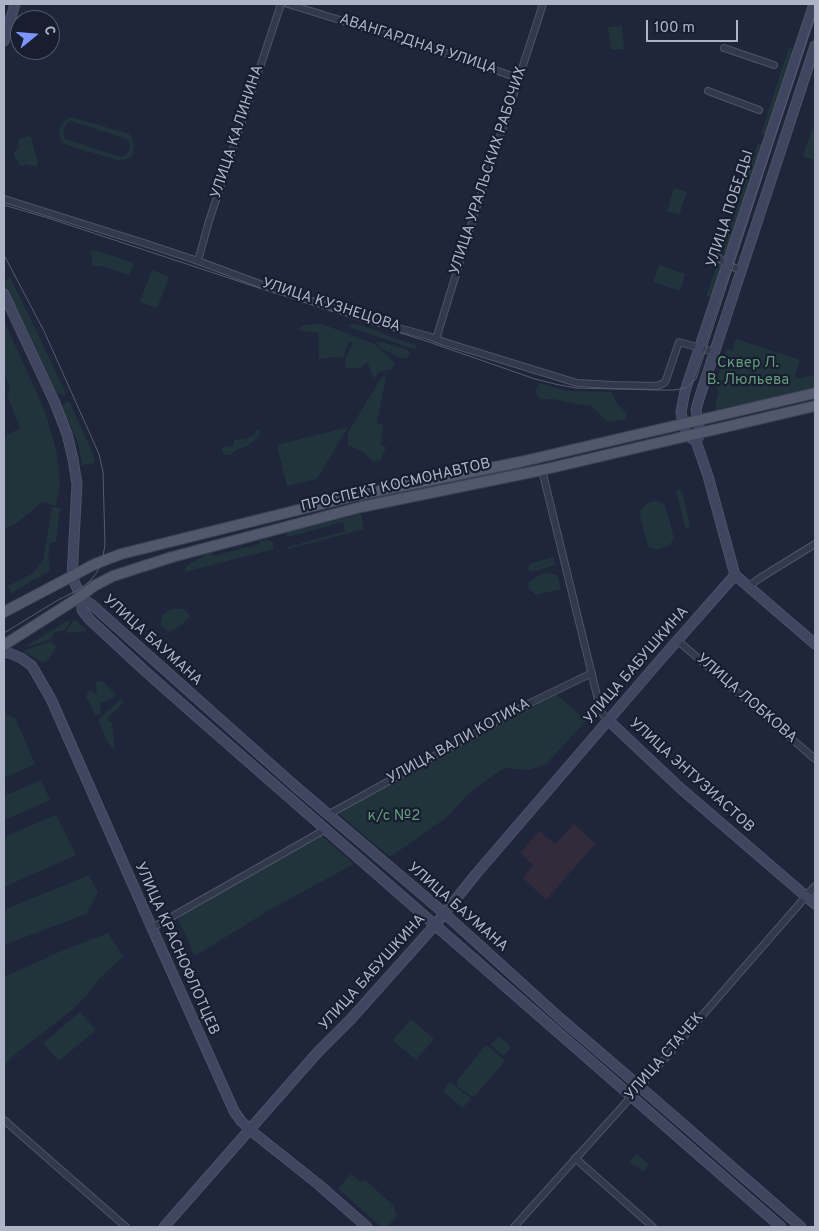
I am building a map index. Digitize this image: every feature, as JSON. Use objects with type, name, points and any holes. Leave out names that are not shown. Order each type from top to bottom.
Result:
[{"type":"main road","points":[[4,40],[15,4]]},
{"type":"main road","name":"УЛИЦА ПОБЕДЫ","points":[[694,437],[683,423],[680,412],[683,399],[814,4]]},
{"type":"main road","name":"УЛИЦА ПОБЕДЫ","points":[[697,420],[696,410],[714,352],[815,46]]},
{"type":"main road","points":[[4,294],[55,403],[74,459],[77,484],[72,577],[81,598]]},
{"type":"main road","name":"ПРОСПЕКТ КОСМОНАВТОВ","points":[[4,612],[94,564],[121,554],[358,494],[520,462],[815,393]]},
{"type":"main road","name":"ПРОСПЕКТ КОСМОНАВТОВ","points":[[4,645],[81,598],[94,586],[113,576],[172,557],[361,507],[694,437],[815,406]]},
{"type":"main road","points":[[697,420],[694,437],[708,476],[736,575],[815,644]]},
{"type":"main road","name":"УЛИЦА БАБУШКИНА","points":[[164,1227],[317,1053],[435,926],[476,874],[608,720],[736,575]]},
{"type":"main road","name":"УЛИЦА БАУМАНА","points":[[81,598],[91,604],[257,753],[801,1227]]},
{"type":"main road","name":"УЛИЦА БАУМАНА","points":[[81,598],[82,610],[90,620],[145,671],[781,1227]]},
{"type":"main road","name":"УЛИЦА КРАСНОФЛОТЦЕВ","points":[[4,652],[21,658],[32,666],[51,699],[234,1111],[250,1130],[318,1184],[367,1227]]},
{"type":"main road","name":"УЛИЦА ЭНТУЗИАСТОВ","points":[[608,720],[679,787],[815,904]]},
{"type":"street","name":"УЛИЦА КАЛИНИНА","points":[[198,261],[209,221],[281,4]]},
{"type":"street","name":"АВАНГАРДНАЯ УЛИЦА","points":[[288,4],[440,51],[518,78]]},
{"type":"street","name":"УЛИЦА УРАЛЬСКИХ РАБОЧИХ","points":[[436,339],[475,210],[543,4]]},
{"type":"street","points":[[724,48],[774,65]]},
{"type":"street","points":[[708,91],[759,110]]},
{"type":"street","name":"УЛИЦА КУЗНЕЦОВА","points":[[4,198],[198,261],[260,284],[376,322],[577,383],[656,386],[664,383],[666,380],[679,342],[700,348]]},
{"type":"street","points":[[718,257],[727,265],[741,270]]},
{"type":"street","points":[[700,348],[714,352]]},
{"type":"street","name":"УЛИЦА ЭНТУЗИАСТОВ","points":[[542,470],[601,712],[608,720]]},
{"type":"street","points":[[749,586],[815,544]]},
{"type":"street","name":"УЛИЦА ЛОБКОВА","points":[[677,640],[815,759]]},
{"type":"street","name":"УЛИЦА ВАЛИ КОТИКА","points":[[329,816],[333,812],[528,704],[592,673]]},
{"type":"street","points":[[152,928],[326,830]]},
{"type":"street","name":"УЛИЦА СТАЧЕК","points":[[514,1227],[640,1087],[815,886]]},
{"type":"street","points":[[4,1120],[126,1227]]},
{"type":"street","points":[[575,1158],[652,1227]]},
{"type":"shaded area","points":[[574,824],[595,844],[546,900],[523,878],[533,865],[520,853],[539,831],[555,844]]},
{"type":"green space","points":[[622,26],[624,49],[611,50],[608,27]]},
{"type":"green space","points":[[789,47],[795,50],[767,134],[761,135]]},
{"type":"green space","points":[[72,117],[129,134],[134,146],[132,155],[120,161],[64,144],[59,135],[61,125],[68,118]],"holes":[[[71,121],[127,139],[130,145],[129,151],[125,156],[121,157],[65,139],[63,131],[67,123]]]},
{"type":"green space","points":[[813,127],[815,128],[815,160],[803,156]]},
{"type":"green space","points":[[31,137],[38,163],[36,167],[26,164],[21,166],[14,157],[14,152],[19,148],[18,139]]},
{"type":"green space","points":[[758,143],[764,145],[729,252],[723,254],[722,253]]},
{"type":"green space","points":[[674,188],[687,192],[679,215],[667,211]]},
{"type":"green space","points":[[91,251],[99,251],[134,263],[129,275],[101,266],[93,266]]},
{"type":"green space","points":[[719,260],[724,264],[713,296],[706,297]]},
{"type":"green space","points":[[659,265],[685,274],[680,291],[653,282]]},
{"type":"green space","points":[[152,270],[169,277],[157,308],[140,302]]},
{"type":"green space","points":[[10,278],[66,394],[64,395],[57,393],[4,283],[4,281]]},
{"type":"green space","points":[[4,321],[45,411],[57,454],[60,483],[56,506],[42,502],[17,523],[4,529],[4,437],[20,428],[7,394],[10,387],[4,374]]},
{"type":"green space","points":[[322,324],[374,344],[395,363],[393,369],[379,372],[374,379],[367,362],[360,368],[346,368],[345,360],[353,343],[349,342],[343,358],[319,359],[318,333],[297,330],[304,325]]},
{"type":"green space","points":[[357,324],[417,346],[416,349],[349,327],[348,325]]},
{"type":"green space","name":"Сквер Л. В. Люльева","points":[[736,339],[800,360],[795,375],[796,379],[815,375],[815,387],[715,410],[717,397],[719,396],[716,382],[727,348],[732,350]]},
{"type":"green space","points":[[376,342],[408,350],[410,354],[406,358],[400,358],[379,347]]},
{"type":"green space","points":[[382,377],[386,377],[377,423],[383,425],[381,445],[386,447],[381,459],[373,462],[365,453],[348,445],[348,432]]},
{"type":"green space","points":[[539,383],[569,391],[611,392],[618,405],[627,413],[626,419],[608,422],[592,406],[553,399],[541,399],[535,393]]},
{"type":"green space","points":[[69,401],[93,454],[95,463],[82,465],[78,443],[63,408],[65,403]]},
{"type":"green space","points":[[348,427],[317,479],[287,486],[277,445]]},
{"type":"green space","points":[[256,429],[261,431],[257,438],[230,455],[224,455],[223,447],[233,446],[234,440],[246,439],[255,434]]},
{"type":"green space","points":[[682,490],[690,526],[686,530],[676,491]]},
{"type":"green space","points":[[656,501],[665,505],[674,538],[666,547],[653,549],[648,547],[639,512],[647,503]]},
{"type":"green space","points":[[52,507],[60,508],[56,542],[50,543],[48,556],[50,563],[49,571],[11,593],[8,586],[32,574],[43,560]]},
{"type":"green space","points":[[361,514],[364,529],[289,549],[288,547],[345,531],[343,522],[287,537],[286,533]]},
{"type":"green space","points":[[259,541],[272,541],[274,549],[185,572],[186,566],[211,552],[213,556],[260,544]]},
{"type":"green space","points":[[554,557],[555,565],[529,571],[529,564]]},
{"type":"green space","points":[[544,573],[557,575],[561,589],[536,595],[528,587],[529,581]]},
{"type":"green space","points":[[172,609],[184,609],[190,616],[179,627],[168,632],[160,625],[162,615]]},
{"type":"green space","points":[[75,619],[87,631],[68,633],[66,631]]},
{"type":"green space","points":[[69,620],[64,631],[55,632],[51,639],[21,649]]},
{"type":"green space","points":[[51,641],[57,646],[48,660],[43,663],[23,651]]},
{"type":"green space","points":[[102,681],[116,694],[112,698],[100,703],[101,713],[95,715],[86,696],[90,690],[95,695],[97,690],[95,682]]},
{"type":"green space","name":"к/с №2","points":[[555,693],[586,721],[546,764],[528,770],[504,768],[471,791],[446,818],[390,857],[339,814],[340,811]]},
{"type":"green space","points":[[121,699],[124,702],[107,719],[112,723],[115,751],[107,741],[98,720]]},
{"type":"green space","points":[[4,714],[15,718],[35,764],[4,778]]},
{"type":"green space","points":[[41,780],[50,800],[4,820],[4,796]]},
{"type":"green space","points":[[56,815],[76,855],[4,887],[4,837]]},
{"type":"green space","points":[[322,836],[354,864],[271,909],[195,956],[177,917]]},
{"type":"green space","points":[[89,875],[98,893],[86,914],[4,945],[4,910]]},
{"type":"green space","points":[[108,933],[123,956],[99,979],[89,993],[72,1010],[4,1065],[4,977],[59,952]]},
{"type":"green space","points":[[80,1012],[96,1030],[59,1061],[43,1043]]},
{"type":"green space","points":[[411,1019],[434,1039],[416,1060],[393,1040]]},
{"type":"green space","points":[[499,1036],[511,1047],[504,1056],[491,1045]]},
{"type":"green space","points":[[487,1046],[504,1061],[475,1096],[471,1096],[458,1087],[457,1081],[483,1048]]},
{"type":"green space","points":[[450,1082],[471,1098],[463,1108],[443,1091]]},
{"type":"green space","points":[[637,1153],[649,1165],[643,1172],[629,1162]]},
{"type":"green space","points":[[351,1174],[359,1181],[365,1180],[393,1205],[397,1216],[387,1227],[382,1227],[338,1189]]},
{"type":"tram line","points":[[4,205],[426,341],[535,379],[576,388],[657,390],[686,388],[696,379],[815,15]]},
{"type":"tram line","points":[[4,255],[44,331],[99,454],[103,472],[105,545],[102,561],[90,581],[4,633]]}]
